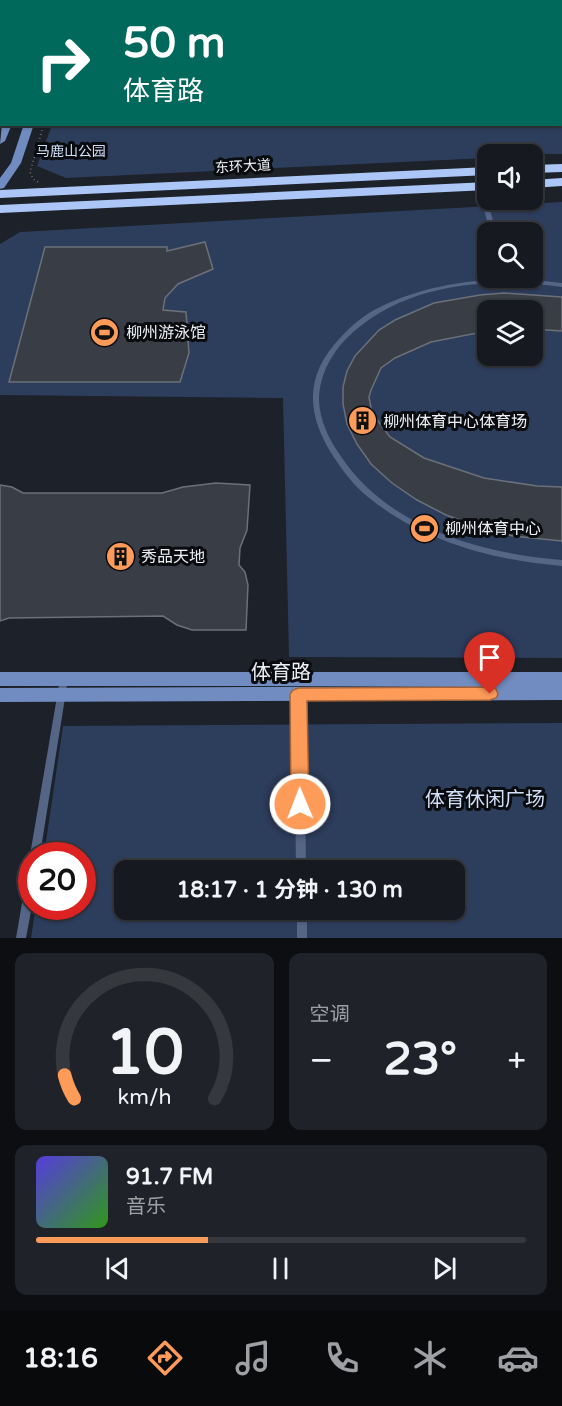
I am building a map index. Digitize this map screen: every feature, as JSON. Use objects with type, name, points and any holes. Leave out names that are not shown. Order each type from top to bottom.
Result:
[{"type":"highway","points":[[543,169],[562,168]]},
{"type":"highway","name":"东环大道","points":[[0,194],[477,172]]},
{"type":"highway","points":[[543,183],[562,182]]},
{"type":"highway","name":"东环大道","points":[[0,209],[477,186]]},
{"type":"street","points":[[0,0],[15,0]]},
{"type":"street","points":[[0,141],[5,126]]},
{"type":"street","points":[[0,186],[16,163],[28,126]]},
{"type":"street","name":"体育路","points":[[0,679],[62,687],[299,694],[562,693]]},
{"type":"street","name":"体育路","points":[[0,696],[62,687],[562,679]]},
{"type":"lane","points":[[477,282],[414,294],[376,311],[346,333],[325,360],[316,392],[319,427],[338,462],[370,496],[417,526],[474,549],[537,562],[562,563]]},
{"type":"lane","points":[[543,283],[562,285]]},
{"type":"lane","points":[[36,842],[62,687]]},
{"type":"lane","points":[[299,694],[301,860]]},
{"type":"lane","points":[[21,938],[24,920]]},
{"type":"lane","points":[[302,920],[302,938]]},
{"type":"path","points":[[476,0],[483,0]]},
{"type":"path","points":[[43,126],[30,172],[33,179],[46,183]]},
{"type":"green space","name":"马鹿山公园","points":[[52,126],[562,126],[562,154],[543,154],[543,144],[477,144],[477,158],[66,178],[37,166]]},
{"type":"green space","name":"柳州体育中心","points":[[562,202],[562,658],[289,657],[283,398],[0,395],[0,244],[20,232],[477,207],[477,210],[543,210],[543,203]]},
{"type":"green space","name":"体育休闲广场","points":[[562,723],[562,938],[31,938],[34,920],[96,920],[96,842],[46,842],[63,726]]},
{"type":"building","name":"柳州游泳馆","points":[[205,242],[213,269],[178,284],[165,298],[163,310],[186,312],[189,353],[180,382],[9,382],[45,247],[167,247],[167,251]]},
{"type":"building","name":"柳州体育中心体育场","points":[[504,293],[562,297],[562,331],[543,330],[543,300],[477,300],[477,333],[431,342],[395,358],[381,368],[369,397],[371,408],[390,437],[424,458],[484,478],[537,486],[562,487],[562,541],[513,536],[479,527],[446,515],[417,500],[392,483],[371,464],[347,424],[343,404],[343,387],[347,371],[355,356],[379,330],[395,320],[434,303]]},
{"type":"building","name":"秀品天地","points":[[216,483],[250,485],[247,530],[240,548],[239,565],[245,572],[248,585],[246,630],[192,630],[177,625],[163,616],[9,618],[0,621],[0,485],[12,487],[23,493],[162,493],[183,487]]},
{"type":"place","name":"柳州游泳馆","points":[[105,332]]},
{"type":"place","name":"柳州体育中心体育场","points":[[362,421]]},
{"type":"place","name":"柳州体育中心","points":[[424,528]]},
{"type":"place","name":"秀品天地","points":[[120,556]]},
{"type":"route","points":[[300,804],[299,694],[490,694]]}]
